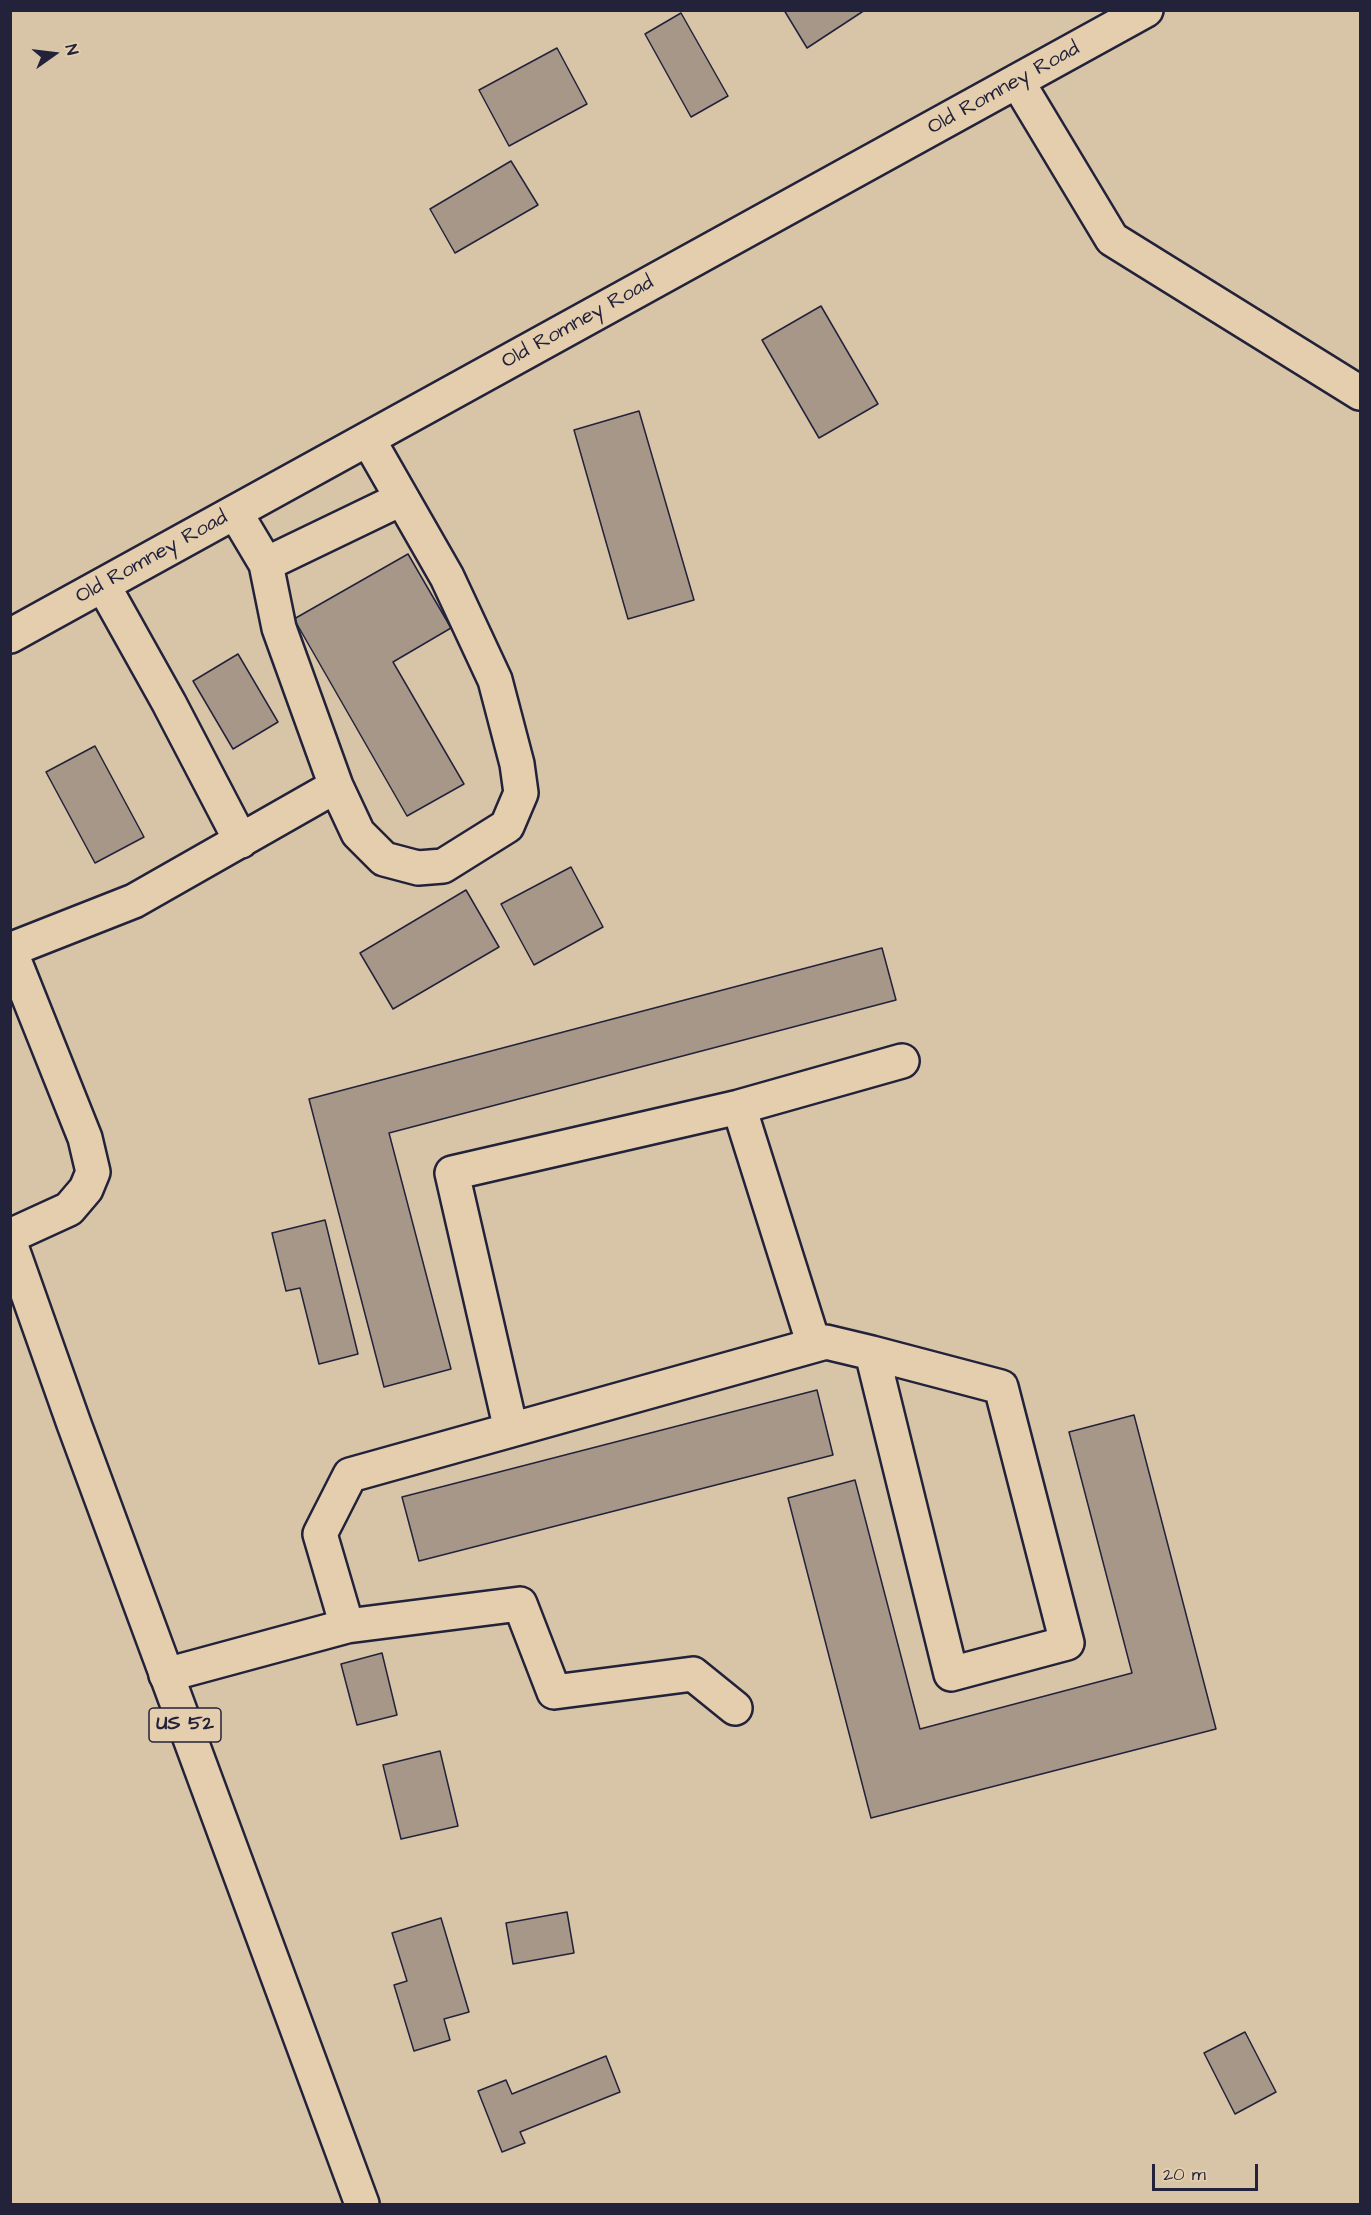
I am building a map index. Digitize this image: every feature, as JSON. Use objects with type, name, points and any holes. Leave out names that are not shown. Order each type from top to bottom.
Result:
[{"type":"street","name":"Old Romney Road","points":[[10,636],[1146,10]]},
{"type":"street","points":[[1017,81],[1112,239],[1360,393]]},
{"type":"street","points":[[235,512],[266,564],[279,628],[336,786],[358,833],[384,859],[418,868],[442,866],[507,826],[521,793],[517,764],[495,680],[447,577],[368,439]]},
{"type":"street","points":[[266,564],[401,499]]},
{"type":"street","points":[[103,585],[169,703],[241,841]]},
{"type":"street","points":[[10,1236],[69,1209],[86,1189],[93,1172],[85,1138],[11,949],[135,901],[336,786]]},
{"type":"street","points":[[512,1430],[452,1173],[739,1107],[902,1061]]},
{"type":"street","points":[[739,1107],[814,1345]]},
{"type":"street","name":"US 52","points":[[10,1243],[74,1425],[362,2205]]},
{"type":"street","points":[[347,1626],[320,1534],[350,1475],[826,1341],[872,1353],[1001,1387],[1067,1643],[951,1674],[872,1353]]},
{"type":"street","points":[[166,1675],[347,1626],[520,1604],[554,1692],[693,1674],[735,1708]]},
{"type":"building","points":[[784,10],[865,10],[807,48]]},
{"type":"building","points":[[681,13],[728,96],[691,117],[645,34]]},
{"type":"building","points":[[557,48],[587,104],[509,146],[479,90]]},
{"type":"building","points":[[511,161],[538,205],[455,253],[430,209]]},
{"type":"building","points":[[821,306],[878,404],[819,438],[762,340]]},
{"type":"building","points":[[639,411],[694,600],[628,619],[574,430]]},
{"type":"building","points":[[408,554],[451,628],[393,662],[464,784],[407,816],[294,619]]},
{"type":"building","points":[[238,654],[278,722],[233,749],[193,681]]},
{"type":"building","points":[[95,746],[144,837],[95,863],[46,772]]},
{"type":"building","points":[[571,867],[603,927],[534,965],[501,904]]},
{"type":"building","points":[[466,890],[499,947],[393,1009],[360,953]]},
{"type":"building","points":[[882,948],[896,1000],[389,1133],[451,1369],[384,1387],[309,1099]]},
{"type":"building","points":[[325,1220],[358,1354],[319,1364],[300,1288],[286,1291],[272,1233]]},
{"type":"building","points":[[817,1390],[833,1455],[419,1561],[402,1497]]},
{"type":"building","points":[[1134,1415],[1216,1729],[871,1818],[788,1498],[855,1480],[920,1729],[1132,1673],[1069,1432]]},
{"type":"building","points":[[382,1653],[397,1715],[357,1725],[341,1664]]},
{"type":"building","points":[[440,1751],[458,1826],[401,1839],[383,1765]]},
{"type":"building","points":[[567,1912],[574,1953],[513,1964],[506,1923]]},
{"type":"building","points":[[441,1918],[469,2012],[444,2019],[450,2040],[414,2051],[394,1985],[407,1981],[392,1933]]},
{"type":"building","points":[[1245,2032],[1276,2092],[1235,2114],[1204,2053]]},
{"type":"building","points":[[606,2056],[620,2092],[520,2132],[525,2143],[502,2152],[478,2091],[506,2080],[512,2094]]}]
